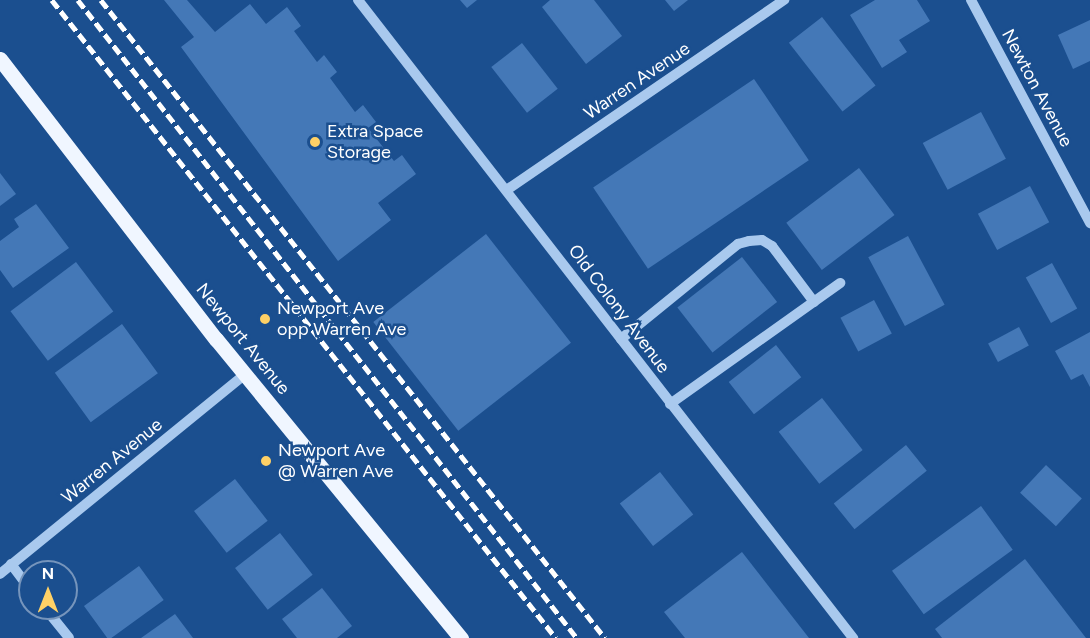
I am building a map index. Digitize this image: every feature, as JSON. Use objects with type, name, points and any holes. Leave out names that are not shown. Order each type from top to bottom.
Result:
[{"type":"main road","name":"Newport Avenue","points":[[0,60],[245,374],[461,638]]},
{"type":"street","name":"Old Colony Avenue","points":[[358,0],[508,189],[670,404],[853,638]]},
{"type":"street","name":"Warren Avenue","points":[[508,189],[784,0]]},
{"type":"street","name":"Newton Avenue","points":[[971,0],[1090,223]]},
{"type":"street","points":[[621,339],[738,244],[749,241],[762,240],[772,246],[814,302]]},
{"type":"street","points":[[670,404],[840,283]]},
{"type":"street","name":"Warren Avenue","points":[[0,574],[245,374]]},
{"type":"street","points":[[11,564],[18,573]]},
{"type":"street","points":[[55,620],[69,638]]},
{"type":"building","name":"Extra Space Storage","points":[[164,0],[187,0],[215,32],[250,4],[266,24],[287,7],[301,26],[294,31],[317,62],[324,55],[337,72],[330,78],[355,112],[363,105],[376,122],[368,128],[394,161],[402,155],[416,174],[378,203],[391,220],[338,261],[181,47],[194,37]]},
{"type":"building","points":[[460,0],[477,0],[467,8]]},
{"type":"building","points":[[550,0],[594,0],[622,36],[586,64],[542,7]]},
{"type":"building","points":[[665,0],[688,0],[674,11]]},
{"type":"building","points":[[875,0],[917,0],[930,21],[899,40],[907,52],[882,68],[850,15]]},
{"type":"building","points":[[822,17],[876,86],[842,111],[789,43]]},
{"type":"building","points":[[1090,20],[1090,61],[1073,69],[1058,35]]},
{"type":"building","points":[[522,43],[558,89],[527,113],[491,67]]},
{"type":"building","points":[[754,79],[809,160],[648,269],[593,187]]},
{"type":"building","points":[[981,112],[1006,159],[948,190],[923,143]]},
{"type":"building","points":[[859,168],[895,215],[822,270],[786,223]]},
{"type":"building","points":[[0,173],[16,194],[0,206]]},
{"type":"building","points":[[1030,186],[1049,222],[997,250],[978,214]]},
{"type":"building","points":[[36,204],[69,248],[13,288],[0,270],[0,241],[19,227],[14,219]]},
{"type":"building","points":[[486,234],[571,343],[458,431],[373,322]]},
{"type":"building","points":[[908,236],[945,305],[905,326],[868,257]]},
{"type":"building","points":[[742,257],[777,302],[712,352],[677,307]]},
{"type":"building","points":[[76,262],[113,312],[48,361],[11,311]]},
{"type":"building","points":[[1052,263],[1077,308],[1051,323],[1026,278]]},
{"type":"building","points":[[874,300],[892,334],[858,351],[840,318]]},
{"type":"building","points":[[122,324],[158,373],[91,422],[55,373]]},
{"type":"building","points":[[1019,327],[1029,346],[998,362],[988,343]]},
{"type":"building","points":[[1090,332],[1090,387],[1083,374],[1071,380],[1055,351]]},
{"type":"building","points":[[776,345],[801,377],[754,414],[729,382]]},
{"type":"building","points":[[822,398],[863,450],[819,484],[779,432]]},
{"type":"building","points":[[906,445],[927,471],[854,529],[834,504]]},
{"type":"building","points":[[1046,465],[1082,498],[1056,526],[1020,493]]},
{"type":"building","points":[[660,472],[693,515],[653,546],[620,503]]},
{"type":"building","points":[[235,479],[268,521],[227,553],[194,511]]},
{"type":"building","points":[[981,506],[1013,550],[924,614],[892,571]]},
{"type":"building","points":[[280,533],[313,575],[268,610],[235,568]]},
{"type":"building","points":[[742,552],[809,638],[685,638],[664,612]]},
{"type":"building","points":[[1025,559],[1086,638],[942,638],[935,629]]},
{"type":"building","points":[[139,566],[164,600],[111,638],[107,638],[84,606]]},
{"type":"building","points":[[322,588],[352,626],[337,638],[297,638],[282,619]]},
{"type":"building","points":[[175,614],[193,638],[141,638]]},
{"type":"railway","points":[[52,0],[556,638]]},
{"type":"railway","points":[[78,0],[577,638]]},
{"type":"railway","points":[[101,0],[605,638]]},
{"type":"place","name":"Extra Space Storage","points":[[315,142]]},
{"type":"place","name":"Newport Ave opp Warren Ave","points":[[265,319]]},
{"type":"place","name":"Newport Ave @ Warren Ave","points":[[266,461]]}]
